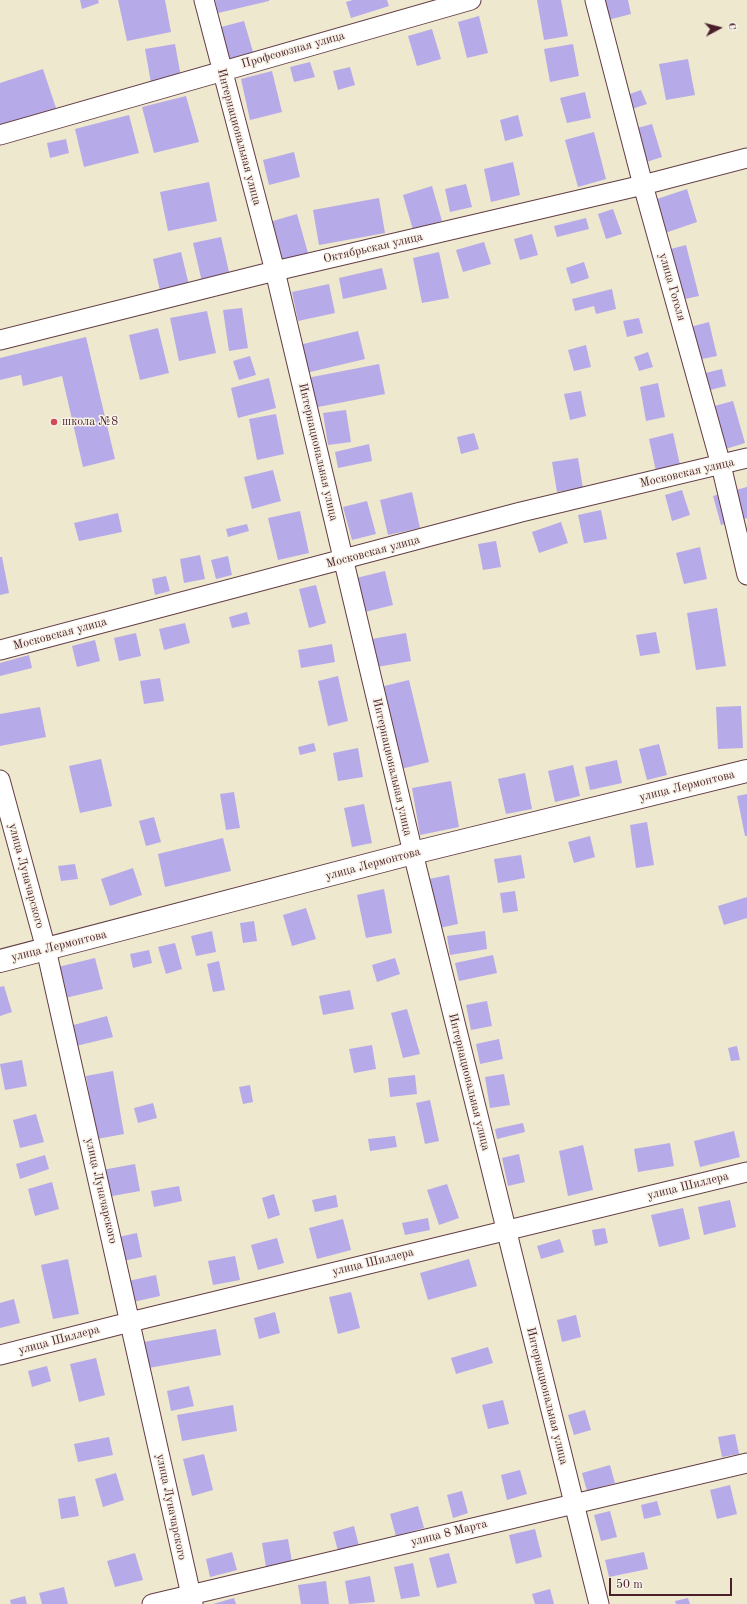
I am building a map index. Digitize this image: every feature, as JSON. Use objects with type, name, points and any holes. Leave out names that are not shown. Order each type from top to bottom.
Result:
[{"type":"street","name":"Интернациональная улица","points":[[204,0],[275,271],[413,853],[599,1604]]},
{"type":"street","name":"Профсоюзная улица","points":[[0,135],[222,70],[471,0]]},
{"type":"street","name":"улица Гоголя","points":[[595,0],[643,184],[722,465],[747,575]]},
{"type":"street","name":"Октябрьская улица","points":[[0,340],[275,271],[747,158]]},
{"type":"street","name":"Московская улица","points":[[0,650],[521,512],[747,458]]},
{"type":"street","name":"улица Лермонтова","points":[[0,961],[413,853],[747,771]]},
{"type":"street","name":"улица Луначарского","points":[[0,780],[46,950],[192,1600]]},
{"type":"street","name":"улица Шиллера","points":[[0,1355],[747,1172]]},
{"type":"street","name":"улица 8 Марта","points":[[152,1604],[192,1600],[574,1503],[747,1463]]},
{"type":"building","points":[[80,0],[98,0],[99,3],[82,9]]},
{"type":"building","points":[[118,0],[165,0],[171,32],[127,41]]},
{"type":"building","points":[[215,0],[269,0],[269,1],[218,13]]},
{"type":"building","points":[[353,0],[387,0],[389,6],[351,18],[346,2]]},
{"type":"building","points":[[537,0],[561,0],[568,36],[544,40]]},
{"type":"building","points":[[604,0],[628,0],[631,14],[608,20]]},
{"type":"building","points":[[479,16],[488,53],[467,58],[458,22]]},
{"type":"building","points":[[244,21],[253,52],[225,60],[217,28]]},
{"type":"building","points":[[432,29],[441,59],[417,66],[408,36]]},
{"type":"building","points":[[175,44],[181,77],[151,83],[145,49]]},
{"type":"building","points":[[573,44],[579,76],[550,82],[544,49]]},
{"type":"building","points":[[688,59],[695,95],[666,100],[659,64]]},
{"type":"building","points":[[310,62],[315,77],[294,82],[290,67]]},
{"type":"building","points":[[350,67],[355,85],[338,90],[333,71]]},
{"type":"building","points":[[43,69],[57,111],[0,130],[0,83]]},
{"type":"building","points":[[272,71],[282,112],[250,120],[241,79]]},
{"type":"building","points":[[641,90],[647,104],[629,110],[624,96]]},
{"type":"building","points":[[585,92],[591,118],[567,123],[560,98]]},
{"type":"building","points":[[186,96],[199,142],[154,153],[142,107]]},
{"type":"building","points":[[129,115],[139,153],[84,167],[75,129]]},
{"type":"building","points":[[518,115],[523,136],[505,141],[500,120]]},
{"type":"building","points":[[652,124],[662,157],[640,164],[630,130]]},
{"type":"building","points":[[594,132],[606,179],[578,187],[565,140]]},
{"type":"building","points":[[66,139],[69,153],[50,158],[47,143]]},
{"type":"building","points":[[294,152],[300,177],[269,185],[263,160]]},
{"type":"building","points":[[513,162],[520,195],[491,202],[484,169]]},
{"type":"building","points":[[209,182],[217,221],[168,231],[160,192]]},
{"type":"building","points":[[466,184],[472,207],[450,212],[445,189]]},
{"type":"building","points":[[432,186],[442,221],[413,230],[403,195]]},
{"type":"building","points":[[687,189],[697,222],[665,233],[654,200]]},
{"type":"building","points":[[379,198],[385,233],[319,245],[313,210]]},
{"type":"building","points":[[613,209],[622,234],[606,239],[598,214]]},
{"type":"building","points":[[297,214],[308,253],[278,262],[266,223]]},
{"type":"building","points":[[586,218],[589,229],[557,237],[554,226]]},
{"type":"building","points":[[532,234],[538,255],[520,260],[514,239]]},
{"type":"building","points":[[221,237],[230,276],[202,282],[193,243]]},
{"type":"building","points":[[484,242],[491,264],[463,272],[456,250]]},
{"type":"building","points":[[686,245],[699,296],[680,300],[667,250]]},
{"type":"building","points":[[181,252],[189,285],[160,291],[153,259]]},
{"type":"building","points":[[439,252],[449,298],[422,303],[413,258]]},
{"type":"building","points":[[584,262],[589,278],[571,284],[566,268]]},
{"type":"building","points":[[382,268],[387,289],[343,299],[339,278]]},
{"type":"building","points":[[329,284],[335,313],[298,321],[292,292]]},
{"type":"building","points":[[612,289],[616,309],[596,314],[594,306],[575,311],[572,299]]},
{"type":"building","points":[[242,308],[248,348],[229,351],[223,310]]},
{"type":"building","points":[[207,311],[216,353],[179,361],[170,318]]},
{"type":"building","points":[[639,318],[643,333],[627,337],[623,321]]},
{"type":"building","points":[[709,322],[717,356],[697,360],[690,327]]},
{"type":"building","points":[[158,328],[169,373],[140,380],[129,335]]},
{"type":"building","points":[[358,331],[365,359],[306,373],[299,345]]},
{"type":"building","points":[[86,337],[115,459],[83,467],[62,376],[23,386],[21,375],[0,380],[0,358]]},
{"type":"building","points":[[586,345],[591,367],[574,371],[568,350]]},
{"type":"building","points":[[648,352],[653,367],[639,371],[634,357]]},
{"type":"building","points":[[250,356],[256,375],[239,380],[233,361]]},
{"type":"building","points":[[379,364],[385,394],[313,408],[307,378]]},
{"type":"building","points":[[722,369],[726,386],[702,392],[697,375]]},
{"type":"building","points":[[269,378],[276,408],[238,418],[231,388]]},
{"type":"building","points":[[658,383],[665,417],[646,421],[640,387]]},
{"type":"building","points":[[581,391],[586,416],[570,420],[564,394]]},
{"type":"building","points":[[733,401],[745,443],[719,451],[707,408]]},
{"type":"building","points":[[346,410],[351,442],[328,445],[323,413]]},
{"type":"building","points":[[276,414],[284,454],[257,460],[249,419]]},
{"type":"building","points":[[474,433],[479,449],[461,454],[457,437]]},
{"type":"building","points":[[673,433],[680,465],[656,471],[649,439]]},
{"type":"building","points":[[369,444],[372,461],[338,468],[335,452]]},
{"type":"building","points":[[578,458],[583,488],[557,492],[552,462]]},
{"type":"building","points":[[273,470],[281,501],[252,509],[244,477]]},
{"type":"building","points":[[747,487],[747,518],[721,525],[713,496]]},
{"type":"building","points":[[682,490],[690,515],[672,521],[665,495]]},
{"type":"building","points":[[412,492],[420,528],[388,535],[380,500]]},
{"type":"building","points":[[367,501],[376,534],[352,540],[343,507]]},
{"type":"building","points":[[601,510],[607,539],[584,543],[578,515]]},
{"type":"building","points":[[300,511],[309,553],[278,560],[268,518]]},
{"type":"building","points":[[118,513],[122,532],[79,541],[74,523]]},
{"type":"building","points":[[561,522],[568,543],[539,553],[532,532]]},
{"type":"building","points":[[247,524],[249,531],[228,537],[226,529]]},
{"type":"building","points":[[496,541],[501,567],[483,570],[478,544]]},
{"type":"building","points":[[700,547],[707,579],[684,584],[676,553]]},
{"type":"building","points":[[200,555],[205,579],[184,583],[180,559]]},
{"type":"building","points":[[228,556],[232,575],[216,579],[211,560]]},
{"type":"building","points":[[0,557],[2,557],[9,593],[0,595]]},
{"type":"building","points":[[385,571],[393,605],[365,612],[356,578]]},
{"type":"building","points":[[166,576],[170,591],[155,595],[152,579]]},
{"type":"building","points":[[316,585],[326,623],[309,628],[299,589]]},
{"type":"building","points":[[717,608],[726,666],[696,670],[687,613]]},
{"type":"building","points":[[247,612],[250,624],[232,628],[229,617]]},
{"type":"building","points":[[185,623],[190,643],[164,650],[159,629]]},
{"type":"building","points":[[656,632],[660,653],[640,656],[636,635]]},
{"type":"building","points":[[136,633],[141,656],[119,661],[114,638]]},
{"type":"building","points":[[406,633],[411,661],[377,667],[372,639]]},
{"type":"building","points":[[95,640],[100,661],[77,667],[72,646]]},
{"type":"building","points":[[332,644],[335,662],[301,668],[298,650]]},
{"type":"building","points":[[29,655],[32,668],[0,676],[0,663]]},
{"type":"building","points":[[338,676],[348,721],[328,726],[318,681]]},
{"type":"building","points":[[160,678],[164,701],[144,704],[140,681]]},
{"type":"building","points":[[409,680],[429,762],[401,769],[380,687]]},
{"type":"building","points":[[741,706],[743,748],[718,749],[716,707]]},
{"type":"building","points":[[40,707],[46,737],[0,746],[0,714]]},
{"type":"building","points":[[314,743],[316,751],[300,755],[298,747]]},
{"type":"building","points":[[659,744],[667,775],[647,780],[639,749]]},
{"type":"building","points":[[358,748],[363,777],[338,781],[333,753]]},
{"type":"building","points":[[101,759],[112,806],[80,813],[69,766]]},
{"type":"building","points":[[617,760],[622,783],[590,790],[585,767]]},
{"type":"building","points":[[573,765],[580,796],[555,802],[548,771]]},
{"type":"building","points":[[525,773],[532,809],[506,814],[498,779]]},
{"type":"building","points":[[451,781],[459,827],[420,835],[412,788]]},
{"type":"building","points":[[234,792],[240,828],[226,830],[220,794]]},
{"type":"building","points":[[747,794],[747,836],[745,836],[737,796]]},
{"type":"building","points":[[364,804],[372,843],[352,847],[344,808]]},
{"type":"building","points":[[154,817],[161,842],[146,846],[139,821]]},
{"type":"building","points":[[647,822],[654,865],[636,868],[630,825]]},
{"type":"building","points":[[590,836],[595,857],[574,863],[568,842]]},
{"type":"building","points":[[223,838],[231,871],[165,887],[158,854]]},
{"type":"building","points":[[521,855],[525,878],[498,883],[494,859]]},
{"type":"building","points":[[75,864],[78,879],[61,881],[58,866]]},
{"type":"building","points":[[133,868],[142,895],[110,906],[101,879]]},
{"type":"building","points":[[449,875],[458,924],[439,928],[429,879]]},
{"type":"building","points":[[384,889],[392,933],[366,938],[357,895]]},
{"type":"building","points":[[515,891],[518,911],[503,913],[500,893]]},
{"type":"building","points":[[747,897],[747,918],[724,925],[718,906]]},
{"type":"building","points":[[306,908],[316,939],[292,946],[283,915]]},
{"type":"building","points":[[254,921],[257,941],[243,943],[240,923]]},
{"type":"building","points":[[212,931],[216,952],[196,956],[191,936]]},
{"type":"building","points":[[485,931],[487,949],[450,955],[447,936]]},
{"type":"building","points":[[175,943],[182,969],[166,974],[158,947]]},
{"type":"building","points":[[149,950],[152,963],[133,968],[130,954]]},
{"type":"building","points":[[493,955],[497,973],[459,981],[455,963]]},
{"type":"building","points":[[95,958],[103,989],[61,999],[54,968]]},
{"type":"building","points":[[395,958],[400,974],[377,982],[372,965]]},
{"type":"building","points":[[219,961],[225,990],[213,992],[207,964]]},
{"type":"building","points":[[4,986],[12,1012],[0,1016],[0,987]]},
{"type":"building","points":[[350,990],[354,1009],[323,1015],[319,996]]},
{"type":"building","points":[[487,1001],[492,1026],[471,1030],[466,1005]]},
{"type":"building","points":[[407,1009],[420,1054],[403,1058],[391,1013]]},
{"type":"building","points":[[107,1016],[113,1037],[72,1047],[66,1027]]},
{"type":"building","points":[[499,1039],[503,1059],[480,1064],[476,1044]]},
{"type":"building","points":[[372,1045],[376,1069],[354,1073],[349,1049]]},
{"type":"building","points":[[737,1046],[740,1060],[731,1061],[728,1048]]},
{"type":"building","points":[[22,1060],[27,1086],[5,1090],[0,1064]]},
{"type":"building","points":[[113,1071],[124,1134],[97,1139],[86,1076]]},
{"type":"building","points":[[504,1074],[510,1105],[490,1108],[485,1077]]},
{"type":"building","points":[[415,1075],[417,1094],[390,1097],[388,1078]]},
{"type":"building","points":[[250,1085],[253,1102],[243,1104],[239,1087]]},
{"type":"building","points":[[430,1100],[439,1141],[425,1144],[416,1103]]},
{"type":"building","points":[[153,1103],[157,1118],[138,1123],[134,1108]]},
{"type":"building","points":[[36,1114],[44,1142],[20,1148],[13,1120]]},
{"type":"building","points":[[523,1123],[525,1132],[497,1139],[495,1129]]},
{"type":"building","points":[[734,1131],[740,1157],[700,1167],[694,1141]]},
{"type":"building","points":[[395,1136],[397,1147],[370,1151],[368,1139]]},
{"type":"building","points":[[670,1143],[674,1166],[638,1172],[634,1149]]},
{"type":"building","points":[[583,1145],[593,1190],[568,1196],[559,1151]]},
{"type":"building","points":[[519,1154],[525,1182],[508,1186],[502,1158]]},
{"type":"building","points":[[45,1155],[49,1169],[20,1179],[16,1164]]},
{"type":"building","points":[[135,1164],[140,1191],[107,1197],[102,1170]]},
{"type":"building","points":[[52,1182],[59,1209],[35,1216],[28,1189]]},
{"type":"building","points":[[447,1184],[459,1218],[439,1225],[427,1190]]},
{"type":"building","points":[[179,1186],[182,1201],[154,1207],[151,1191]]},
{"type":"building","points":[[274,1194],[280,1215],[268,1219],[262,1198]]},
{"type":"building","points":[[336,1195],[338,1207],[315,1212],[312,1200]]},
{"type":"building","points":[[730,1200],[736,1227],[704,1235],[698,1207]]},
{"type":"building","points":[[683,1208],[690,1239],[659,1247],[651,1215]]},
{"type":"building","points":[[428,1218],[430,1230],[405,1235],[402,1223]]},
{"type":"building","points":[[343,1219],[351,1250],[317,1259],[309,1228]]},
{"type":"building","points":[[605,1228],[608,1243],[595,1246],[592,1230]]},
{"type":"building","points":[[137,1233],[142,1257],[123,1261],[118,1237]]},
{"type":"building","points":[[277,1238],[284,1263],[258,1270],[251,1245]]},
{"type":"building","points":[[560,1239],[564,1252],[541,1259],[537,1246]]},
{"type":"building","points":[[235,1256],[240,1280],[213,1285],[208,1261]]},
{"type":"building","points":[[68,1259],[79,1314],[53,1319],[41,1265]]},
{"type":"building","points":[[469,1259],[477,1286],[428,1300],[420,1273]]},
{"type":"building","points":[[156,1275],[160,1296],[133,1302],[128,1281]]},
{"type":"building","points":[[351,1292],[360,1328],[338,1334],[329,1297]]},
{"type":"building","points":[[14,1299],[20,1323],[0,1328],[0,1303]]},
{"type":"building","points":[[275,1312],[280,1333],[259,1339],[254,1318]]},
{"type":"building","points":[[576,1315],[581,1337],[562,1342],[557,1320]]},
{"type":"building","points":[[216,1329],[221,1355],[143,1369],[138,1343]]},
{"type":"building","points":[[488,1347],[493,1363],[456,1374],[451,1358]]},
{"type":"building","points":[[96,1358],[105,1395],[79,1402],[70,1364]]},
{"type":"building","points":[[47,1366],[51,1381],[32,1387],[28,1371]]},
{"type":"building","points":[[189,1386],[194,1406],[171,1411],[167,1391]]},
{"type":"building","points":[[503,1400],[509,1424],[488,1429],[482,1405]]},
{"type":"building","points":[[233,1405],[237,1431],[182,1441],[177,1415]]},
{"type":"building","points":[[585,1410],[591,1430],[574,1435],[568,1415]]},
{"type":"building","points":[[735,1434],[739,1454],[722,1457],[718,1437]]},
{"type":"building","points":[[109,1437],[113,1455],[78,1462],[74,1444]]},
{"type":"building","points":[[204,1454],[213,1490],[192,1496],[183,1459]]},
{"type":"building","points":[[610,1465],[615,1483],[587,1491],[582,1473]]},
{"type":"building","points":[[520,1470],[527,1494],[507,1500],[501,1475]]},
{"type":"building","points":[[116,1473],[124,1500],[103,1507],[95,1479]]},
{"type":"building","points":[[730,1485],[737,1514],[717,1519],[710,1490]]},
{"type":"building","points":[[462,1491],[468,1513],[453,1518],[447,1495]]},
{"type":"building","points":[[75,1496],[79,1516],[61,1519],[58,1499]]},
{"type":"building","points":[[657,1501],[661,1515],[644,1519],[641,1505]]},
{"type":"building","points":[[418,1506],[424,1528],[396,1536],[390,1514]]},
{"type":"building","points":[[610,1511],[617,1537],[601,1541],[594,1515]]},
{"type":"building","points":[[354,1526],[359,1546],[338,1551],[333,1532]]},
{"type":"building","points":[[535,1529],[542,1557],[516,1564],[509,1535]]},
{"type":"building","points":[[288,1539],[292,1562],[266,1567],[262,1543]]},
{"type":"building","points":[[232,1552],[237,1570],[210,1577],[206,1559]]},
{"type":"building","points":[[644,1552],[648,1569],[609,1577],[605,1560]]},
{"type":"building","points":[[135,1553],[143,1580],[115,1587],[107,1561]]},
{"type":"building","points":[[449,1553],[457,1583],[437,1588],[429,1558]]},
{"type":"building","points":[[413,1563],[420,1596],[401,1599],[394,1567]]},
{"type":"building","points":[[370,1576],[375,1602],[349,1604],[345,1581]]},
{"type":"building","points":[[326,1581],[329,1604],[301,1604],[298,1585]]},
{"type":"building","points":[[64,1587],[68,1604],[42,1604],[39,1593]]},
{"type":"building","points":[[550,1589],[554,1604],[535,1604],[532,1594]]},
{"type":"building","points":[[25,1596],[27,1604],[11,1604],[10,1600]]},
{"type":"building","points":[[234,1598],[236,1604],[213,1604]]},
{"type":"building","points":[[688,1598],[690,1604],[676,1604],[675,1601]]},
{"type":"place","name":"школа №8","points":[[54,422]]}]
